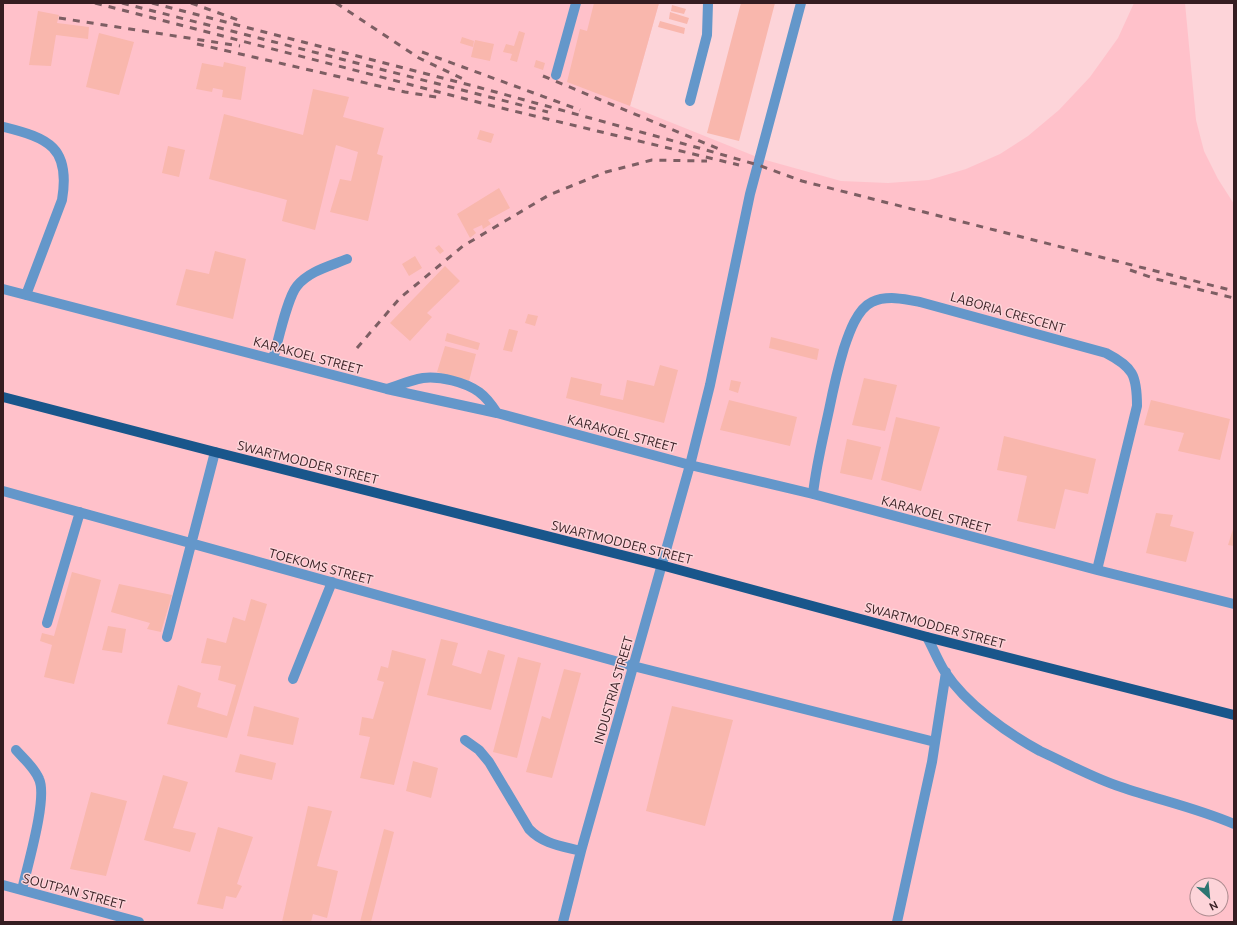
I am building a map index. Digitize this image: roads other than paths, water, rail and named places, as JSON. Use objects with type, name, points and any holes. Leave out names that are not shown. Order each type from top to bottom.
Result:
[{"type":"main road","name":"SWARTMODDER STREET","points":[[3,397],[661,565],[927,637],[1234,715]]},
{"type":"street","points":[[556,75],[576,3]]},
{"type":"street","points":[[690,101],[707,35],[708,3]]},
{"type":"street","name":"INDUSTRIA STREET","points":[[563,922],[581,851],[690,465],[710,385],[750,194],[801,3]]},
{"type":"street","points":[[4,127],[32,134],[46,141],[59,156],[64,175],[62,200],[26,295]]},
{"type":"street","points":[[273,360],[291,297],[297,286],[313,274],[346,259]]},
{"type":"street","name":"KARAKOEL STREET","points":[[3,289],[387,389],[497,413],[690,465],[813,494],[1097,570],[1234,604]]},
{"type":"street","name":"LABORIA CRESCENT","points":[[813,494],[816,471],[840,362],[844,348],[858,316],[868,304],[882,299],[894,298],[920,302],[1106,353],[1121,361],[1130,370],[1135,381],[1137,406],[1097,570]]},
{"type":"street","points":[[387,389],[422,378],[450,380],[469,386],[478,391],[485,397],[497,413]]},
{"type":"street","points":[[167,637],[215,452]]},
{"type":"street","name":"TOEKOMS STREET","points":[[3,491],[633,666],[935,742]]},
{"type":"street","points":[[47,623],[80,512]]},
{"type":"street","points":[[293,679],[332,582]]},
{"type":"street","points":[[927,637],[946,672],[971,701],[991,719],[1016,737],[1041,752],[1087,774],[1121,787],[1212,815],[1234,824]]},
{"type":"street","points":[[897,922],[932,762],[946,672]]},
{"type":"street","points":[[465,740],[479,750],[489,762],[529,829],[536,836],[551,843],[581,851]]},
{"type":"street","points":[[16,750],[33,768],[40,779],[42,789],[40,810],[22,890]]},
{"type":"street","name":"SOUTPAN STREET","points":[[3,885],[139,922]]},
{"type":"railway","points":[[95,3],[493,106],[739,165]]},
{"type":"railway","points":[[122,3],[548,112]]},
{"type":"railway","points":[[152,3],[481,88],[758,165],[802,181],[1234,291]]},
{"type":"railway","points":[[191,3],[241,21]]},
{"type":"railway","points":[[336,3],[419,58],[463,79]]},
{"type":"railway","points":[[59,18],[240,46]]},
{"type":"railway","points":[[197,44],[405,92],[442,98]]},
{"type":"railway","points":[[422,52],[580,110]]},
{"type":"railway","points":[[543,76],[719,149]]},
{"type":"railway","points":[[357,348],[400,298],[463,246],[549,195],[606,172],[652,160],[707,161]]},
{"type":"railway","points":[[1130,270],[1156,279],[1234,298]]}]
